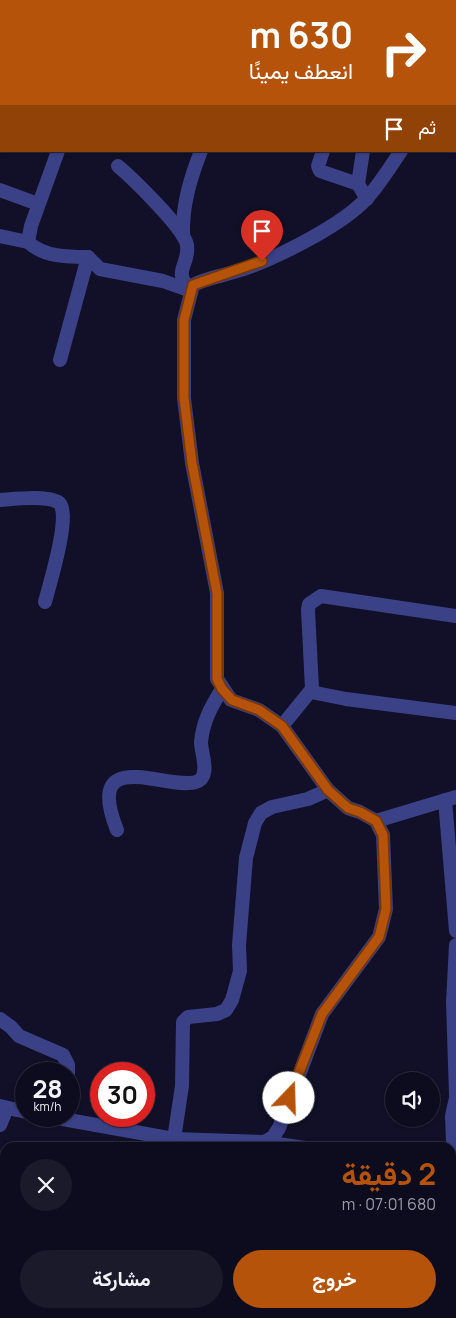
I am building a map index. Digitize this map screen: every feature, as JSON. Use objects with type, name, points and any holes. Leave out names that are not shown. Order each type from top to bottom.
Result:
[{"type":"street","points":[[28,242],[38,204],[58,152]]},
{"type":"street","points":[[191,291],[182,280],[181,275],[187,249],[183,236],[183,218],[188,189],[201,152]]},
{"type":"street","points":[[323,152],[318,166],[320,171],[358,184]]},
{"type":"street","points":[[363,152],[358,184],[367,199]]},
{"type":"street","points":[[80,1122],[165,1142],[264,1142],[273,1137],[279,1128],[322,1014],[379,937],[386,909],[385,856],[383,835],[376,821],[348,808],[328,790],[282,726],[259,710],[232,700],[222,689],[217,679],[217,593],[192,463],[184,398],[184,320],[193,285],[203,280],[245,268],[279,254],[346,216],[367,199],[400,152]]},
{"type":"street","points":[[118,166],[136,180],[183,236]]},
{"type":"street","points":[[0,190],[38,204]]},
{"type":"street","points":[[0,236],[28,242],[36,248],[63,257],[88,257],[100,269],[163,281],[191,291]]},
{"type":"street","points":[[60,360],[88,257]]},
{"type":"street","points":[[0,500],[44,499],[60,502],[63,506],[63,525],[45,602]]},
{"type":"street","points":[[282,726],[311,692],[308,610],[309,604],[315,598],[328,597],[456,616]]},
{"type":"street","points":[[117,830],[109,802],[110,792],[115,784],[121,780],[137,776],[184,784],[194,783],[201,779],[204,771],[201,744],[206,714],[222,689]]},
{"type":"street","points":[[311,692],[346,699],[456,713]]},
{"type":"street","points":[[165,1142],[182,1086],[183,1022],[188,1016],[217,1014],[226,1010],[239,975],[239,945],[246,858],[255,823],[261,813],[272,807],[308,799],[328,790]]},
{"type":"street","points":[[376,821],[451,799],[449,872],[456,931]]},
{"type":"street","points":[[453,1142],[452,1116],[456,1097],[453,1024],[456,946]]},
{"type":"street","points":[[0,1019],[11,1026],[19,1036],[64,1054],[67,1062]]},
{"type":"street","points":[[0,1125],[4,1107]]},
{"type":"route","points":[[262,261],[193,285],[184,320],[184,398],[192,463],[217,593],[217,679],[222,689],[232,700],[259,710],[282,726],[328,790],[348,808],[376,821],[383,835],[385,856],[384,886],[386,909],[379,937],[322,1014],[289,1098]]}]
